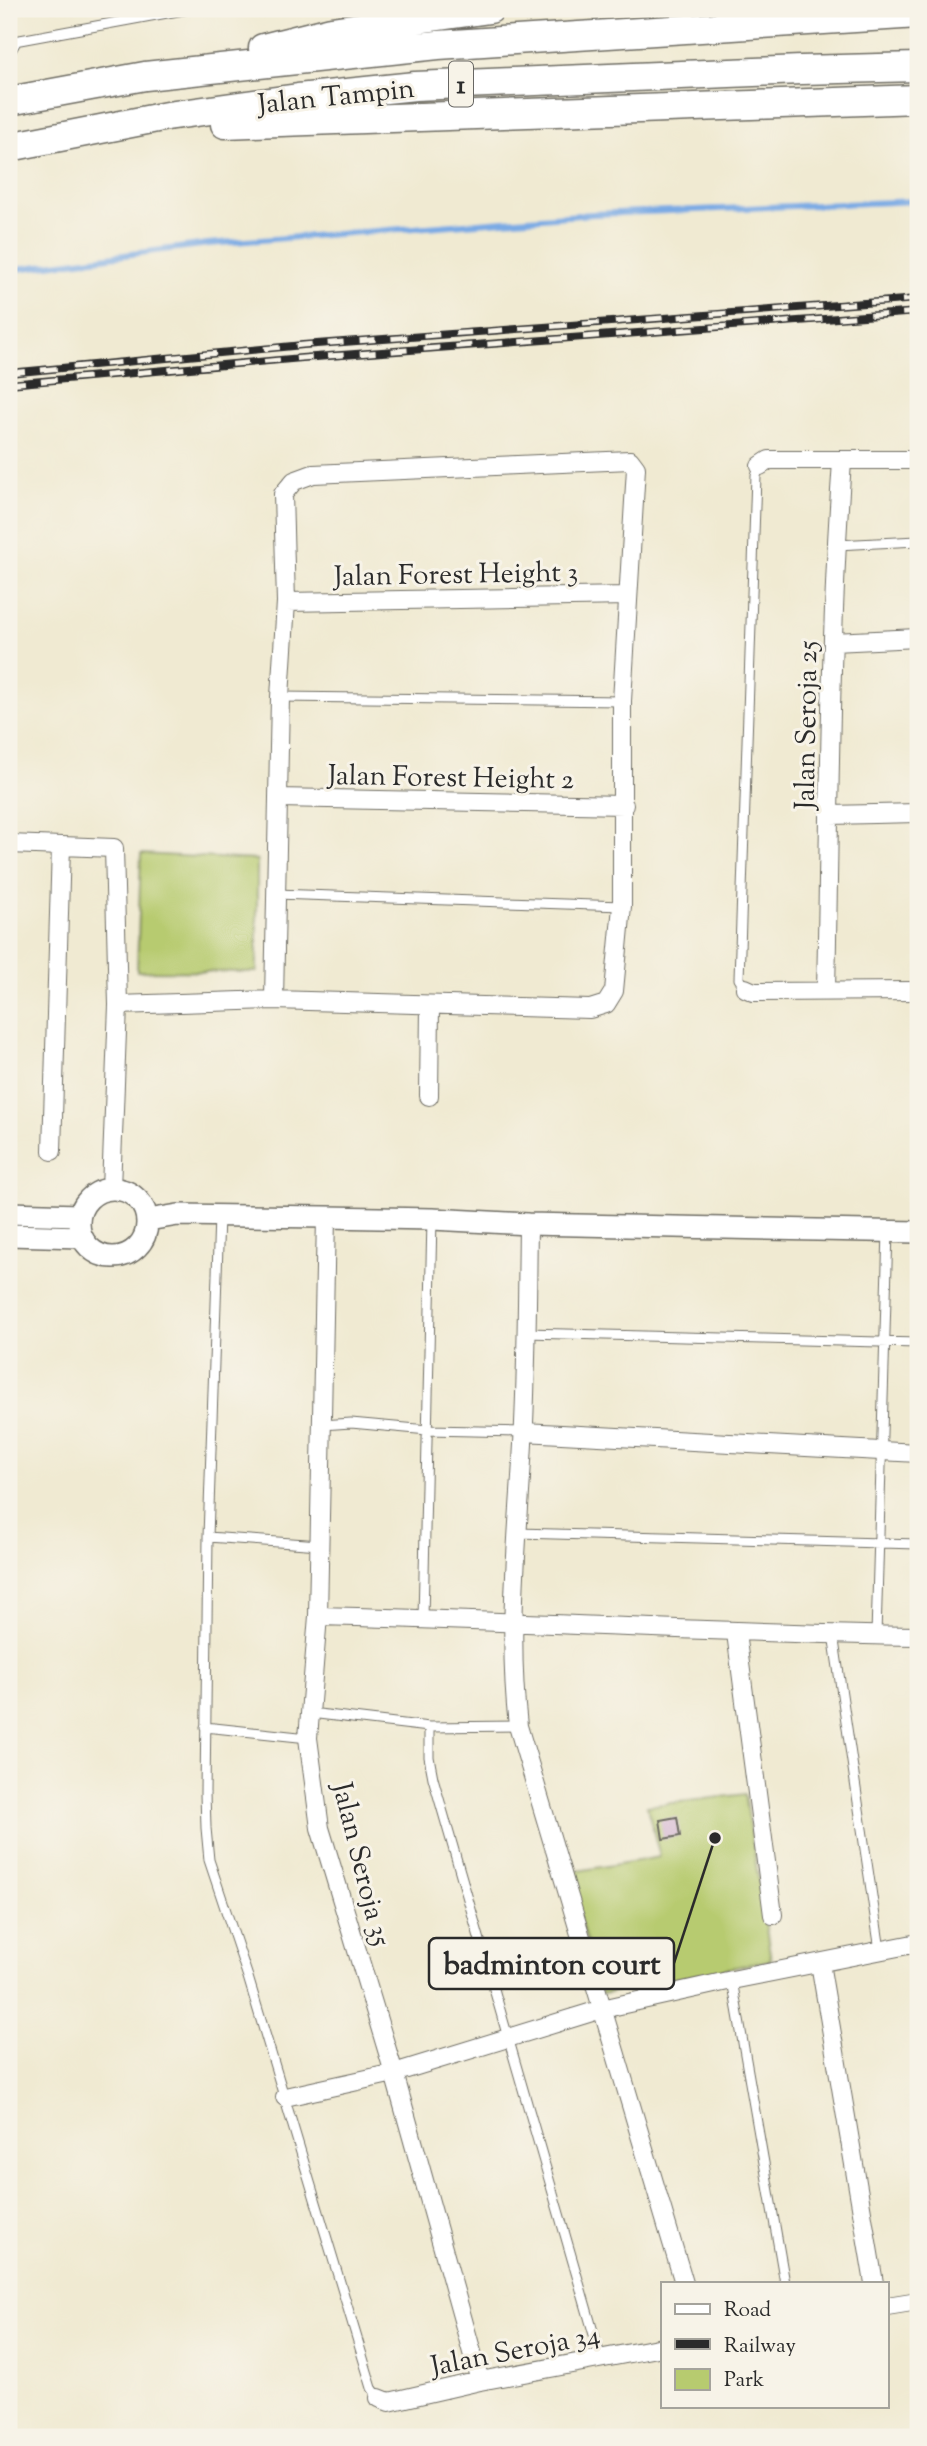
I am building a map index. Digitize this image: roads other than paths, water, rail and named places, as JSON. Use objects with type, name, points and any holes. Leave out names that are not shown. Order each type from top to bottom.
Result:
[{"type":"highway","points":[[145,76],[331,31],[490,9]]},
{"type":"highway","name":"Jalan Tampin","points":[[9,102],[145,76],[438,45],[918,14]]},
{"type":"highway","name":"Jalan Tampin","points":[[9,147],[167,116],[299,97],[415,86],[918,67]]},
{"type":"highway","points":[[167,116],[192,125],[918,99]]},
{"type":"street","points":[[118,1005],[274,1000],[590,1009],[606,1004],[614,991],[622,906],[622,701],[636,468],[632,462],[626,460],[313,474],[294,481],[283,494],[286,602],[280,697],[274,1000]]},
{"type":"street","points":[[760,466],[769,460],[918,460]]},
{"type":"street","name":"Jalan Seroja 25","points":[[826,990],[833,642],[842,462]]},
{"type":"street","name":"Jalan Forest Height 3","points":[[286,602],[628,596]]},
{"type":"street","points":[[833,642],[918,638]]},
{"type":"street","name":"Jalan Forest Height 2","points":[[278,798],[624,805]]},
{"type":"street","points":[[830,815],[918,813]]},
{"type":"street","points":[[9,844],[114,848],[118,1005],[111,1189]]},
{"type":"street","points":[[52,1151],[61,846]]},
{"type":"street","points":[[745,988],[754,992],[918,991]]},
{"type":"street","points":[[429,1096],[430,1006]]},
{"type":"street","points":[[111,1189],[122,1190],[140,1201],[148,1220],[143,1241],[127,1255],[116,1258],[95,1253],[81,1237],[79,1215],[90,1196],[111,1189]]},
{"type":"street","points":[[9,1213],[79,1215]]},
{"type":"street","points":[[148,1220],[178,1216],[326,1217],[918,1233]]},
{"type":"street","name":"Jalan Seroja 35","points":[[326,1217],[318,1616],[308,1738],[320,1828],[394,2073],[480,2381]]},
{"type":"street","points":[[528,1224],[524,1432],[513,1621],[514,1692],[518,1726],[684,2282]]},
{"type":"street","points":[[9,1235],[81,1237]]},
{"type":"street","points":[[524,1432],[918,1453]]},
{"type":"street","points":[[318,1616],[513,1621],[736,1633],[918,1636]]},
{"type":"street","points":[[736,1633],[773,1915]]},
{"type":"street","points":[[285,2097],[394,2073],[602,2009],[918,1943]]},
{"type":"street","points":[[820,1963],[874,2282]]},
{"type":"street","points":[[888,2306],[918,2301]]},
{"type":"street","name":"Jalan Seroja 34","points":[[379,2398],[389,2402],[480,2381],[661,2347]]},
{"type":"lane","points":[[9,54],[13,41],[159,11],[189,9]]},
{"type":"lane","points":[[745,988],[739,979],[756,476],[760,466]]},
{"type":"lane","points":[[836,545],[918,541]]},
{"type":"lane","points":[[280,697],[622,701]]},
{"type":"lane","points":[[276,894],[622,906]]},
{"type":"lane","points":[[219,1216],[208,1537],[205,1727],[209,1860],[285,2097],[373,2388],[379,2398]]},
{"type":"lane","points":[[422,1619],[432,1219]]},
{"type":"lane","points":[[876,1635],[888,1231]]},
{"type":"lane","points":[[526,1333],[918,1342]]},
{"type":"lane","points":[[322,1424],[351,1423],[428,1430],[524,1432]]},
{"type":"lane","points":[[518,1533],[918,1544]]},
{"type":"lane","points":[[208,1537],[320,1545]]},
{"type":"lane","points":[[833,1634],[880,1950]]},
{"type":"lane","points":[[310,1713],[429,1727],[518,1726]]},
{"type":"lane","points":[[205,1727],[308,1738]]},
{"type":"lane","points":[[429,1727],[429,1757],[433,1778],[601,2359]]},
{"type":"lane","points":[[732,1980],[785,2282]]},
{"type":"waterway","points":[[9,270],[208,244],[593,214],[918,201]]},
{"type":"railway","points":[[9,373],[303,345],[918,299]]},
{"type":"railway","points":[[9,384],[302,358],[918,312]]},
{"type":"place","name":"badminton court","points":[[715,1838]]}]
